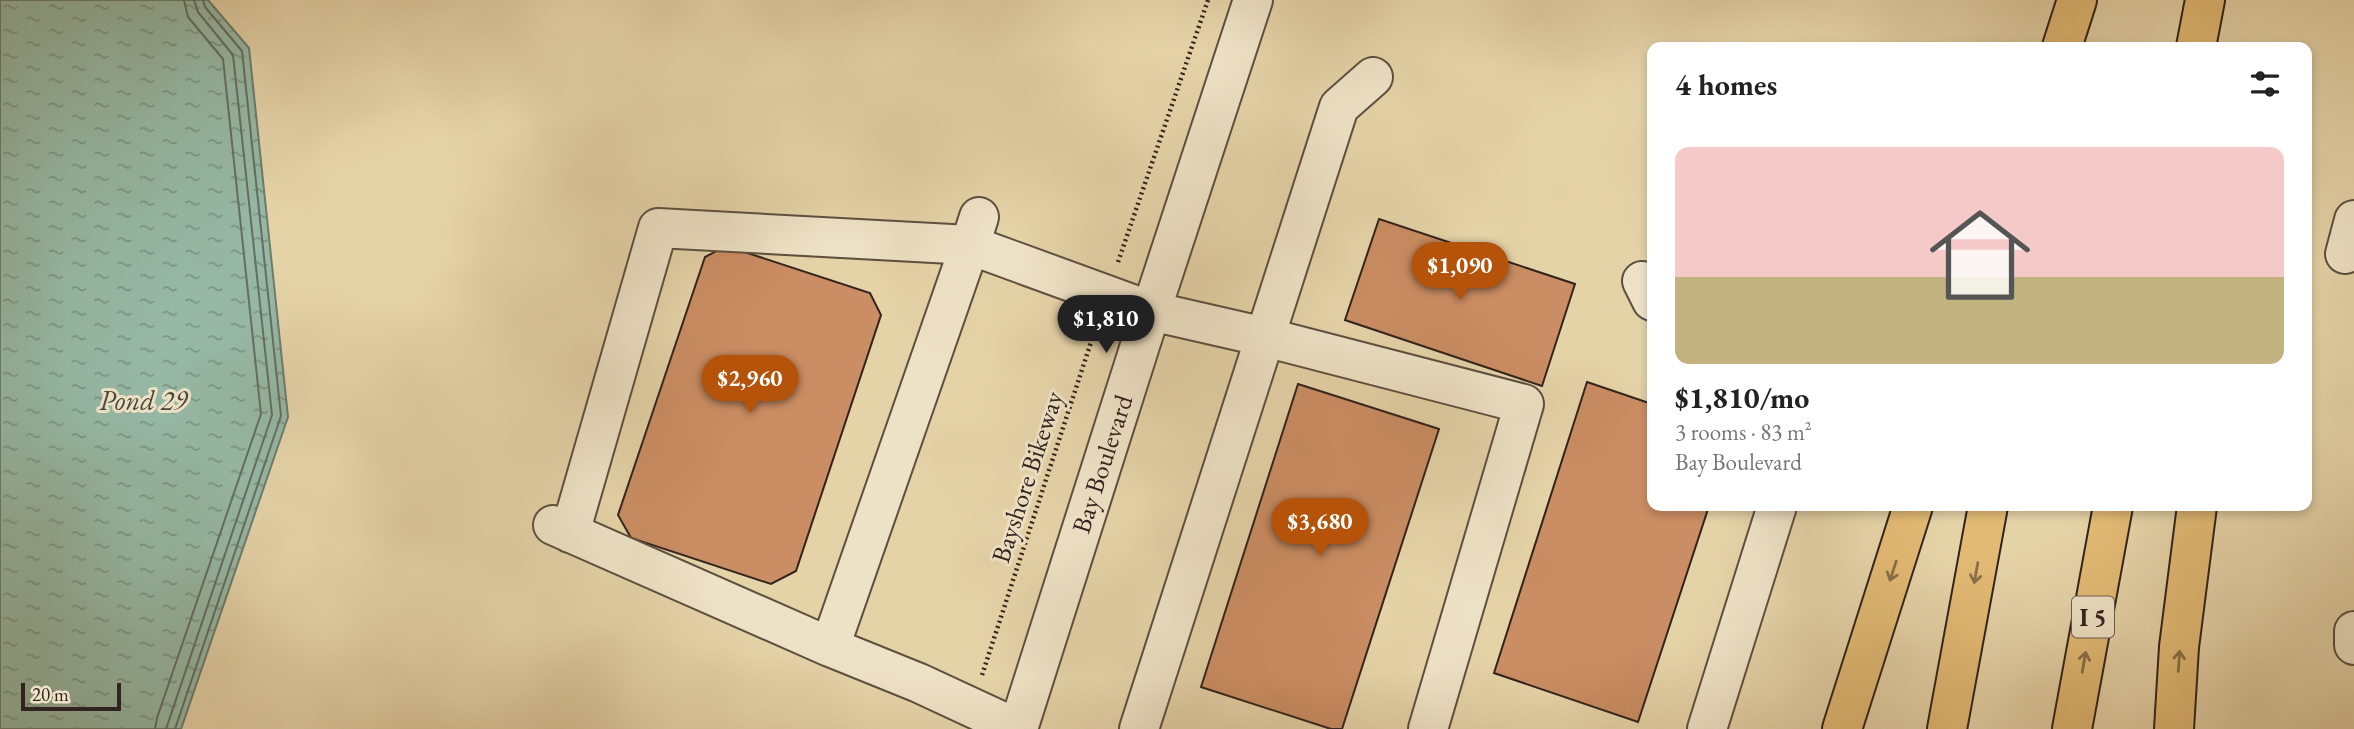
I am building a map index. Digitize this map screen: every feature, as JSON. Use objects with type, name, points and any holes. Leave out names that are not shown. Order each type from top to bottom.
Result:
[{"type":"highway","points":[[2064,42],[2078,0]]},
{"type":"highway","points":[[2071,42],[2078,0]]},
{"type":"highway","points":[[2197,42],[2205,0]]},
{"type":"highway","points":[[2219,0],[2220,42]]},
{"type":"highway","points":[[1842,729],[1911,511]]},
{"type":"highway","points":[[1947,729],[1987,511]]},
{"type":"highway","name":"I 5","points":[[2072,729],[2112,511]]},
{"type":"highway","points":[[2174,729],[2179,647],[2196,511]]},
{"type":"street","name":"Bay Boulevard","points":[[1018,729],[1253,0]]},
{"type":"street","points":[[1139,729],[1339,107],[1374,77]]},
{"type":"street","points":[[1018,729],[919,683],[830,647],[562,529],[658,229],[975,231],[1106,295],[1151,311],[1265,337],[1524,404],[1428,729]]},
{"type":"street","points":[[830,647],[975,231]]},
{"type":"street","points":[[1707,729],[1775,511]]},
{"type":"street","points":[[2354,631],[2354,645]]},
{"type":"path","name":"Bayshore Bikeway","points":[[971,709],[1106,295],[1208,0]]},
{"type":"water","name":"Pond 29","points":[[0,0],[208,0],[249,48],[288,417],[181,729],[0,729]]},
{"type":"building","points":[[1379,219],[1575,284],[1542,386],[1345,320]]},
{"type":"building","points":[[726,246],[870,293],[881,315],[796,571],[771,584],[631,538],[618,515],[705,257]]},
{"type":"building","points":[[1587,382],[1647,402],[1647,511],[1707,511],[1638,722],[1494,673]]},
{"type":"building","points":[[1298,384],[1439,429],[1342,729],[1331,729],[1201,687]]}]
